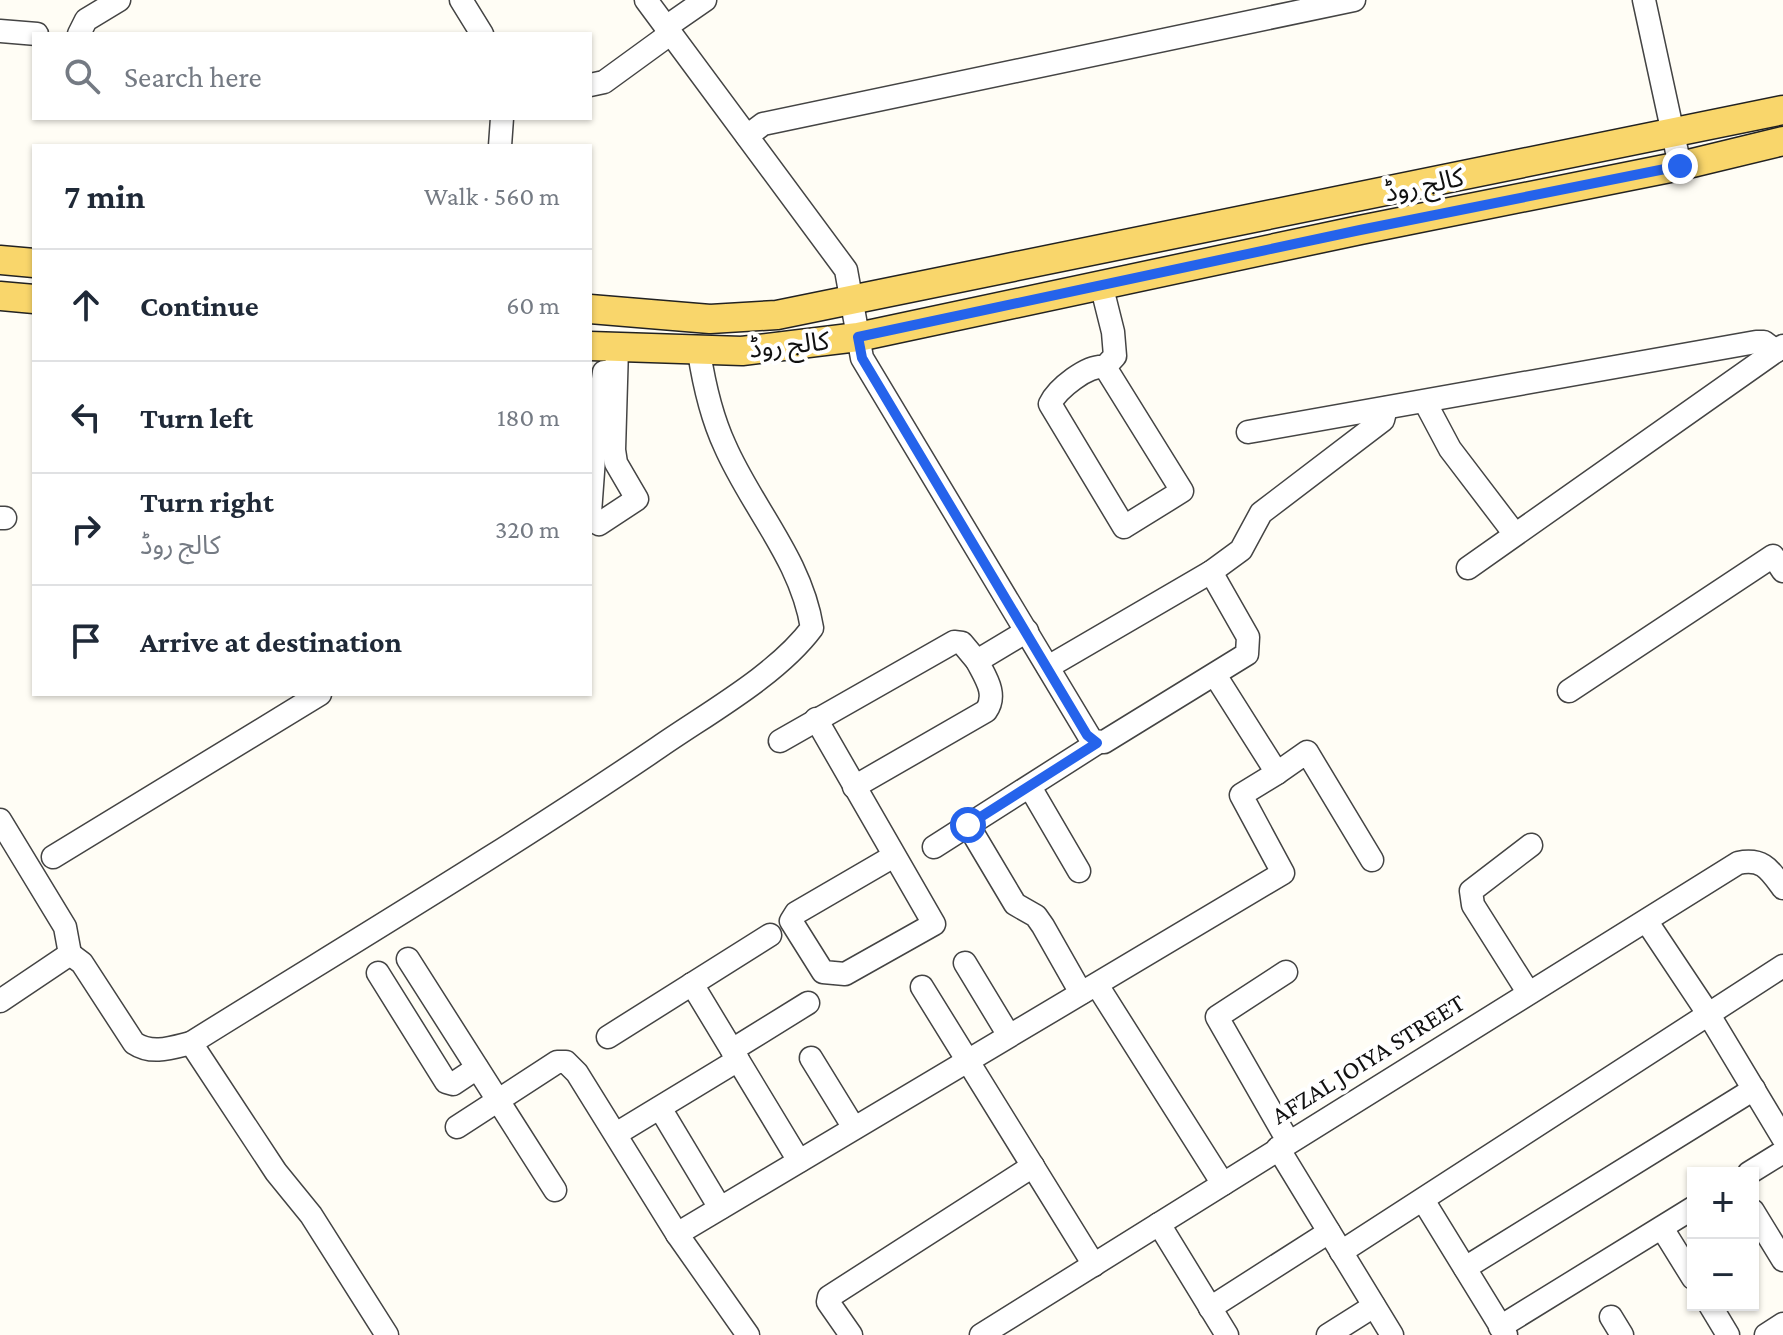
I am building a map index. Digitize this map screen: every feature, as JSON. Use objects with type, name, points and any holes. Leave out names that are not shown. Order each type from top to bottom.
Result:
[{"type":"main road","name":"کالج روڈ","points":[[592,309],[710,319],[777,315],[1783,110]]},
{"type":"main road","name":"کالج روڈ","points":[[604,347],[699,352],[772,348],[858,337],[1102,288],[1376,226],[1680,166],[1783,141]]},
{"type":"main road","points":[[0,260],[32,263]]},
{"type":"main road","points":[[0,296],[32,299]]},
{"type":"street","points":[[80,32],[86,20],[119,0]]},
{"type":"street","points":[[461,0],[481,32]]},
{"type":"street","points":[[646,0],[846,270],[862,358],[1087,735],[1097,743]]},
{"type":"street","points":[[592,85],[604,82],[705,0]]},
{"type":"street","points":[[747,136],[763,124],[1354,0]]},
{"type":"street","points":[[1644,0],[1680,166]]},
{"type":"street","points":[[0,31],[32,34]]},
{"type":"street","points":[[500,144],[502,120]]},
{"type":"street","points":[[1102,288],[1116,350],[1105,367]]},
{"type":"street","points":[[1248,432],[1756,342],[1780,348]]},
{"type":"street","points":[[592,517],[599,524],[637,499],[616,463],[604,347]]},
{"type":"street","points":[[592,491],[604,347]]},
{"type":"street","points":[[1468,568],[1780,348]]},
{"type":"street","points":[[0,820],[65,927],[70,954],[82,963],[134,1043],[144,1050],[160,1050],[191,1043],[580,801],[742,690],[812,628],[807,597],[725,448],[704,383],[699,352]]},
{"type":"street","points":[[1097,366],[1105,367],[1182,491],[1124,527],[1051,411],[1050,404],[1059,390],[1097,366]]},
{"type":"street","points":[[1425,402],[1450,449],[1514,533]]},
{"type":"street","points":[[1048,667],[1211,572],[1241,550],[1261,513],[1383,420],[1386,408]]},
{"type":"street","points":[[1569,691],[1780,559]]},
{"type":"street","points":[[934,847],[1097,743],[1247,654],[1250,643],[1211,572]]},
{"type":"street","points":[[977,661],[1027,631]]},
{"type":"street","points":[[780,741],[954,642],[962,643],[977,661],[992,692],[992,703],[986,711],[854,787]]},
{"type":"street","points":[[1215,675],[1277,773]]},
{"type":"street","points":[[53,857],[317,696]]},
{"type":"street","points":[[816,719],[934,924],[845,974],[823,972],[791,921],[796,913],[894,856]]},
{"type":"street","points":[[677,1234],[1008,1034],[1283,873],[1241,795],[1307,752],[1372,860]]},
{"type":"street","points":[[1030,787],[1079,871]]},
{"type":"street","points":[[968,825],[1015,904],[1036,916],[1223,1184]]},
{"type":"street","points":[[1528,992],[1473,905],[1471,891],[1531,845]]},
{"type":"street","name":"AFZAL JOIYA STREET","points":[[981,1335],[1738,863],[1754,860],[1766,865],[1783,888]]},
{"type":"street","points":[[1647,922],[1709,1015],[1783,1138]]},
{"type":"street","points":[[608,1037],[770,935]]},
{"type":"street","points":[[0,1001],[70,954]]},
{"type":"street","points":[[408,959],[555,1190]]},
{"type":"street","points":[[965,963],[1008,1034]]},
{"type":"street","points":[[1341,1252],[1783,966]]},
{"type":"street","points":[[1286,972],[1217,1017],[1329,1232],[1392,1335]]},
{"type":"street","points":[[378,973],[446,1082],[453,1084],[477,1068]]},
{"type":"street","points":[[692,984],[799,1161]]},
{"type":"street","points":[[922,987],[1094,1265]]},
{"type":"street","points":[[616,1134],[660,1108],[808,1003]]},
{"type":"street","points":[[191,1043],[276,1172],[311,1215],[387,1335]]},
{"type":"street","points":[[811,1058],[854,1128]]},
{"type":"street","points":[[457,1127],[557,1062],[566,1062],[577,1073],[677,1234],[748,1335]]},
{"type":"street","points":[[1465,1268],[1754,1089]]},
{"type":"street","points":[[660,1108],[720,1208]]},
{"type":"street","points":[[1759,1167],[1783,1152]]},
{"type":"street","points":[[851,1335],[828,1302],[829,1297],[1033,1166]]},
{"type":"street","points":[[1423,1200],[1503,1331],[1687,1212]]},
{"type":"street","points":[[1759,1221],[1783,1260]]},
{"type":"street","points":[[1159,1224],[1210,1308],[1221,1333]]},
{"type":"street","points":[[1662,1228],[1687,1268]]},
{"type":"street","points":[[1210,1308],[1329,1232]]},
{"type":"street","points":[[1328,1335],[1374,1306]]},
{"type":"street","points":[[1714,1311],[1728,1335]]},
{"type":"street","points":[[1766,1335],[1783,1324]]},
{"type":"route","points":[[968,825],[1097,743],[1087,735],[862,358],[858,337],[1102,288],[1360,230],[1680,166]]}]
